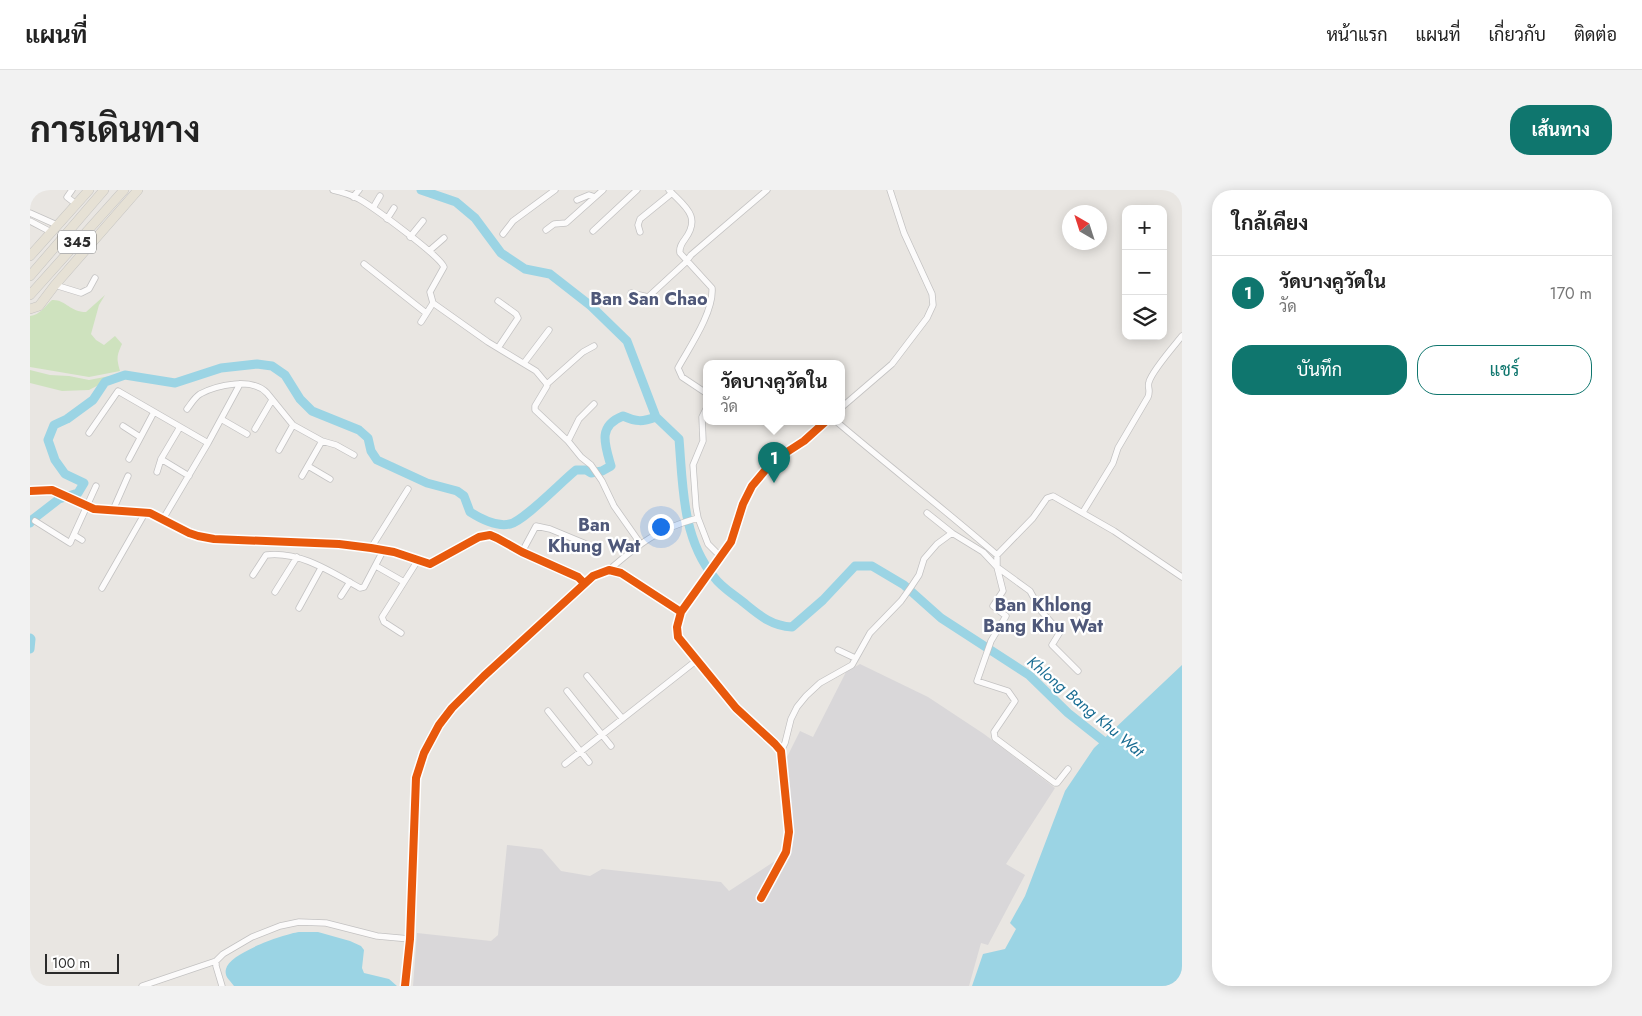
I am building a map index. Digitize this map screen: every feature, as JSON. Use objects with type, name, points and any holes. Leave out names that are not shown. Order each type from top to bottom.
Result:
[{"type":"main road","name":"345","points":[[30,276],[104,190]]},
{"type":"main road","name":"345","points":[[31,294],[124,190]]},
{"type":"main road","points":[[30,309],[39,306],[138,190]]},
{"type":"main road","points":[[30,256],[86,191]]},
{"type":"main road","points":[[31,294],[32,301],[35,304],[44,299]]},
{"type":"street","points":[[72,190],[68,197],[76,204]]},
{"type":"street","points":[[333,190],[354,197],[373,208],[429,251],[444,267],[430,292],[433,303],[498,348],[536,371],[547,384]]},
{"type":"street","points":[[354,197],[359,190]]},
{"type":"street","points":[[503,234],[513,221],[555,190]]},
{"type":"street","points":[[546,230],[554,224],[566,223],[603,190]]},
{"type":"street","points":[[593,231],[637,190]]},
{"type":"street","points":[[631,293],[648,297],[686,260],[767,190]]},
{"type":"street","points":[[845,404],[892,364],[927,318],[933,305],[932,294],[904,233],[890,190]]},
{"type":"street","points":[[640,232],[638,222],[640,219],[670,192],[689,212],[693,222],[691,232],[679,250],[712,288],[713,296],[702,327],[678,368],[682,377],[703,391]]},
{"type":"street","points":[[577,200],[589,195],[595,197]]},
{"type":"street","points":[[373,208],[380,196]]},
{"type":"street","points":[[387,219],[394,208]]},
{"type":"street","points":[[30,212],[54,229]]},
{"type":"street","points":[[30,221],[54,229]]},
{"type":"street","points":[[410,237],[422,221]]},
{"type":"street","points":[[429,251],[444,238]]},
{"type":"street","points":[[364,264],[426,313]]},
{"type":"street","points":[[55,285],[81,293],[89,289],[95,278]]},
{"type":"street","points":[[498,301],[516,314],[518,318],[498,348]]},
{"type":"street","points":[[421,322],[433,303]]},
{"type":"street","points":[[524,363],[549,330]]},
{"type":"street","points":[[1083,512],[1113,463],[1118,448],[1148,397],[1150,390],[1149,382],[1153,374],[1182,336]]},
{"type":"street","points":[[594,346],[583,352],[547,384],[535,406],[535,410],[568,441],[592,468],[602,481],[614,506],[640,543]]},
{"type":"street","points":[[163,519],[208,444],[240,384]]},
{"type":"street","points":[[187,409],[200,394],[225,386],[240,384],[257,386],[262,388],[293,425],[322,441],[354,455]]},
{"type":"street","points":[[89,433],[118,391],[208,444]]},
{"type":"street","points":[[255,429],[272,400]]},
{"type":"street","points":[[568,441],[579,419],[594,404]]},
{"type":"street","points":[[129,459],[154,412]]},
{"type":"street","points":[[703,415],[703,441],[693,465],[696,518],[708,544],[721,557]]},
{"type":"street","points":[[221,420],[247,434]]},
{"type":"street","points":[[279,450],[293,425]]},
{"type":"street","points":[[761,898],[786,852],[788,844],[789,832],[781,751],[776,744],[742,715],[678,636],[677,631],[681,612],[703,579],[721,557],[736,530],[748,494],[760,475],[773,462],[804,441],[822,425]]},
{"type":"street","points":[[841,425],[949,513],[997,556]]},
{"type":"street","points":[[124,426],[140,437]]},
{"type":"street","points":[[157,472],[161,460],[180,427]]},
{"type":"street","points":[[302,476],[322,441]]},
{"type":"street","points":[[161,460],[188,476]]},
{"type":"street","points":[[308,466],[330,479]]},
{"type":"street","points":[[113,510],[128,476]]},
{"type":"street","points":[[35,521],[69,543],[72,542],[96,486]]},
{"type":"street","points":[[371,548],[408,489]]},
{"type":"street","points":[[30,497],[32,490],[52,490],[94,509],[150,513],[198,536],[339,544],[384,549],[430,564],[479,536],[490,535],[522,552],[578,577],[584,583]]},
{"type":"street","points":[[1068,769],[1062,779],[1055,783],[997,740],[994,732],[1015,701],[1008,691],[977,681],[991,641],[1006,616],[993,606],[1003,591],[997,567],[997,556],[1033,518],[1050,496],[1053,496],[1083,512],[1182,577]]},
{"type":"street","points":[[102,588],[145,513]]},
{"type":"street","points":[[927,513],[952,533],[983,552],[997,567],[1032,594],[1040,611],[1060,632],[1052,645],[1078,671]]},
{"type":"street","points":[[405,986],[410,939],[415,794],[419,766],[439,725],[464,695],[584,583],[593,576],[609,570],[640,543],[671,526],[696,518]]},
{"type":"street","points":[[522,552],[536,526],[550,529],[591,546]]},
{"type":"street","points":[[781,751],[797,706],[820,683],[852,665],[870,633],[905,596],[919,575],[924,559],[937,544],[952,533]]},
{"type":"street","points":[[74,536],[82,540]]},
{"type":"street","points":[[278,542],[278,554]]},
{"type":"street","points":[[253,575],[266,555],[278,554],[307,559],[360,588],[364,587],[384,549]]},
{"type":"street","points":[[275,592],[297,557]]},
{"type":"street","points":[[401,633],[382,620],[418,560]]},
{"type":"street","points":[[376,566],[404,582]]},
{"type":"street","points":[[299,608],[321,568]]},
{"type":"street","points":[[609,570],[628,577],[681,612]]},
{"type":"street","points":[[341,596],[350,582]]},
{"type":"street","points":[[838,650],[855,658]]},
{"type":"street","points":[[565,764],[697,660]]},
{"type":"street","points":[[587,676],[622,718]]},
{"type":"street","points":[[567,691],[611,746]]},
{"type":"street","points":[[548,711],[589,762]]},
{"type":"street","points":[[142,986],[216,961],[223,954],[252,938],[280,926],[300,922],[326,923],[377,936],[410,939]]},
{"type":"street","points":[[216,961],[222,986]]},
{"type":"shaded area","points":[[860,664],[928,697],[984,734],[1055,788],[1006,864],[1025,875],[988,945],[981,943],[969,986],[413,986],[417,933],[491,941],[498,935],[507,845],[542,849],[561,871],[590,876],[602,869],[721,882],[729,891],[775,861],[784,866],[790,852],[792,826],[785,761],[800,731],[813,737],[846,672]]},
{"type":"green space","points":[[105,295],[99,305],[91,334],[104,345],[115,336],[122,344],[118,358],[120,371],[89,377],[30,367],[30,316],[40,312],[52,300],[61,301],[76,310],[86,312]]},
{"type":"green space","points":[[30,370],[50,375],[89,380],[120,374],[89,390],[62,391],[30,383]]},
{"type":"water","points":[[1182,665],[1182,986],[972,986],[983,954],[1005,949],[1016,929],[1010,923],[1025,896],[1065,791],[1094,748]]},
{"type":"water","points":[[299,932],[318,932],[361,946],[364,950],[362,968],[364,973],[389,979],[397,986],[234,986],[228,978],[226,969],[229,963],[246,951],[270,940]]},
{"type":"waterway","name":"Khlong Bang Khu Wat","points":[[421,190],[456,202],[475,218],[501,253],[525,269],[550,274],[591,306],[627,341],[656,417],[679,439],[683,493],[690,529],[696,546],[703,562],[727,590],[771,622],[792,627],[823,600],[855,566],[872,566],[904,585],[941,618],[1029,675],[1068,713],[1111,747]]},
{"type":"waterway","points":[[30,523],[59,499],[78,493],[84,483],[65,474],[55,460],[48,440],[54,425],[67,419],[93,400],[105,382],[125,375],[175,383],[221,368],[257,364],[272,366],[285,375],[300,399],[312,411],[359,430],[368,438],[371,451],[377,460],[427,483],[457,491],[464,496],[470,512],[484,520],[505,525],[524,516],[576,470],[586,470],[591,473],[602,471],[611,466],[605,437],[609,425],[615,420],[623,416],[640,421],[656,417]]},
{"type":"waterway","points":[[30,638],[30,649]]},
{"type":"cycle path","points":[[761,898],[786,852],[789,832],[781,751],[736,708],[678,637],[677,627],[681,612],[731,542],[743,504],[752,486],[773,461],[804,441],[822,425]]},
{"type":"cycle path","points":[[30,491],[52,490],[94,509],[150,513],[189,533],[214,539],[339,544],[394,552],[430,564],[479,537],[490,535],[522,552],[578,577],[584,583]]},
{"type":"cycle path","points":[[405,986],[410,939],[416,778],[424,753],[439,725],[452,708],[484,676],[593,576],[609,570],[621,573],[681,612]]},
{"type":"place","name":"วัดบางคูวัดใน","points":[[774,483]]},
{"type":"district","name":"Ban San Chao","points":[[649,299]]},
{"type":"district","name":"Ban Khung Wat","points":[[594,535]]},
{"type":"district","name":"Ban Khlong Bang Khu Wat","points":[[1043,615]]}]
